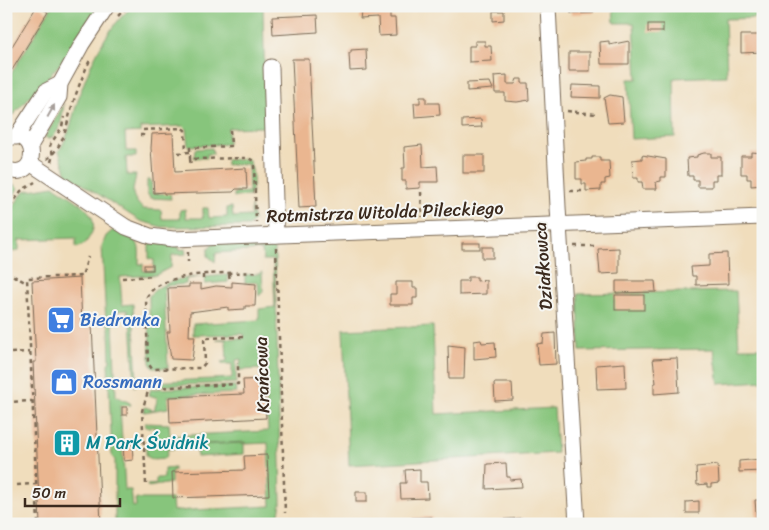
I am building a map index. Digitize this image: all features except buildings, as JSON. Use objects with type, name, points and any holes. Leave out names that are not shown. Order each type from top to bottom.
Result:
[{"type":"street","points":[[30,146],[59,97],[60,84],[82,44],[107,6]]},
{"type":"street","name":"Działkowca","points":[[548,6],[577,524]]},
{"type":"street","name":"Rotmistrza Witolda Pileckiego","points":[[271,67],[276,235]]},
{"type":"street","points":[[9,175],[23,169],[30,163],[32,152],[26,141],[11,138],[46,91],[60,84]]},
{"type":"street","name":"Rotmistrza Witolda Pileckiego","points":[[30,163],[49,170],[126,227],[150,236],[173,239],[763,217]]},
{"type":"path","points":[[553,112],[569,110],[596,114]]},
{"type":"path","points":[[6,213],[21,191],[38,181],[49,170],[53,155],[50,145],[62,127]]},
{"type":"path","points":[[140,135],[143,135],[143,130],[182,128],[184,130],[186,152]]},
{"type":"path","points":[[190,166],[190,148],[230,146],[230,130]]},
{"type":"path","points":[[178,153],[190,152]]},
{"type":"path","points":[[190,160],[248,158],[252,160],[254,166],[256,220],[252,227]]},
{"type":"path","points":[[421,192],[422,221]]},
{"type":"path","name":"Krańcowa","points":[[276,235],[285,513]]},
{"type":"path","points":[[560,244],[578,247],[596,246]]},
{"type":"path","points":[[38,524],[27,278],[82,276],[88,257]]},
{"type":"path","points":[[6,272],[27,283]]},
{"type":"path","points":[[243,336],[204,338],[205,363],[201,368],[155,371],[149,367],[145,306],[147,296],[153,290],[180,276],[258,272]]},
{"type":"path","points":[[229,274],[230,281]]},
{"type":"path","points":[[203,275],[203,283]]},
{"type":"path","points":[[122,278],[152,276]]},
{"type":"path","points":[[11,353],[30,352]]},
{"type":"path","points":[[146,484],[142,411],[149,388],[238,384],[238,362]]},
{"type":"path","points":[[6,402],[32,401]]},
{"type":"path","points":[[17,485],[36,484]]},
{"type":"green space","points":[[52,6],[99,6],[70,53],[13,115],[6,112],[6,82]]},
{"type":"green space","points":[[133,6],[263,6],[268,221],[264,127],[228,128],[228,144],[188,146],[186,129],[183,126],[141,128],[141,132],[125,133],[126,151],[136,151],[136,157],[126,157],[127,175],[136,175],[133,193],[143,209],[161,210],[162,219],[180,219],[180,210],[185,209],[186,218],[203,218],[203,208],[208,208],[209,218],[227,217],[227,208],[232,207],[233,217],[251,216],[251,206],[254,220],[249,226],[162,227],[140,221],[67,174],[59,151],[68,132],[87,74],[106,37],[123,15]]},
{"type":"green space","points":[[613,6],[763,6],[763,18],[725,19],[727,76],[674,78],[675,137],[631,139],[628,79],[637,79],[634,23],[614,23]]},
{"type":"green space","points":[[64,104],[56,134],[48,139],[45,137]]},
{"type":"green space","points":[[212,148],[213,154],[207,154],[207,158],[194,158],[195,149]]},
{"type":"green space","points":[[248,159],[253,172],[252,192],[250,196],[234,197],[234,193],[249,192],[248,164],[226,165],[226,160]]},
{"type":"green space","points":[[147,180],[151,180],[152,194],[170,193],[171,199],[150,198],[147,193]]},
{"type":"green space","points":[[14,184],[18,188],[6,209],[6,197]]},
{"type":"green space","points":[[54,186],[83,206],[93,220],[93,227],[86,242],[76,248],[76,238],[19,240],[19,250],[14,252],[6,248],[6,217],[24,191]]},
{"type":"green space","points":[[112,231],[120,232],[136,241],[139,247],[139,264],[143,264],[143,271],[154,271],[154,260],[149,259],[149,246],[151,243],[179,246],[179,250],[185,249],[186,254],[172,255],[171,267],[156,275],[120,277],[122,305],[133,304],[137,383],[135,387],[131,320],[128,320],[127,310],[117,311],[118,321],[113,321],[116,396],[131,405],[120,406],[125,490],[131,490],[133,507],[136,506],[135,499],[172,499],[173,511],[271,506],[268,443],[245,444],[245,442],[166,446],[244,443],[244,454],[197,457],[196,448],[168,449],[166,458],[152,459],[146,456],[146,442],[156,442],[155,427],[145,427],[145,423],[169,424],[170,436],[268,431],[264,369],[239,370],[241,359],[236,360],[236,383],[151,386],[150,382],[232,378],[232,364],[223,364],[221,362],[227,361],[226,340],[216,339],[244,338],[244,334],[193,335],[193,324],[259,320],[259,309],[275,307],[273,260],[263,260],[262,250],[216,253],[215,262],[208,256],[208,249],[213,243],[273,242],[275,259],[281,503],[277,523],[115,524],[115,460],[112,457],[108,364],[110,361],[109,325],[106,323],[102,246],[106,236]]},
{"type":"green space","points":[[262,272],[263,292],[259,296],[258,282],[245,283],[245,275]]},
{"type":"green space","points":[[228,275],[228,282],[205,284],[205,277]]},
{"type":"green space","points":[[201,277],[186,279],[186,284],[164,286],[168,368],[153,368],[150,363],[149,296],[160,287],[173,281],[187,278]]},
{"type":"green space","points":[[736,291],[739,348],[763,348],[763,381],[719,384],[714,349],[580,351],[578,294]]},
{"type":"green space","points":[[433,326],[436,414],[554,408],[557,453],[349,465],[343,330]]},
{"type":"green space","points":[[235,386],[236,393],[168,396],[168,408],[144,412],[145,407],[154,410],[158,398],[149,395],[151,389]]},
{"type":"green space","points":[[174,468],[174,471],[171,471],[171,483],[148,487],[147,485],[156,484],[156,478],[164,478],[164,469]]},
{"type":"place","name":"Biedronka","points":[[61,320]]},
{"type":"place","name":"Rossmann","points":[[64,382]]},
{"type":"place","name":"M Park Świdnik","points":[[67,443]]}]
